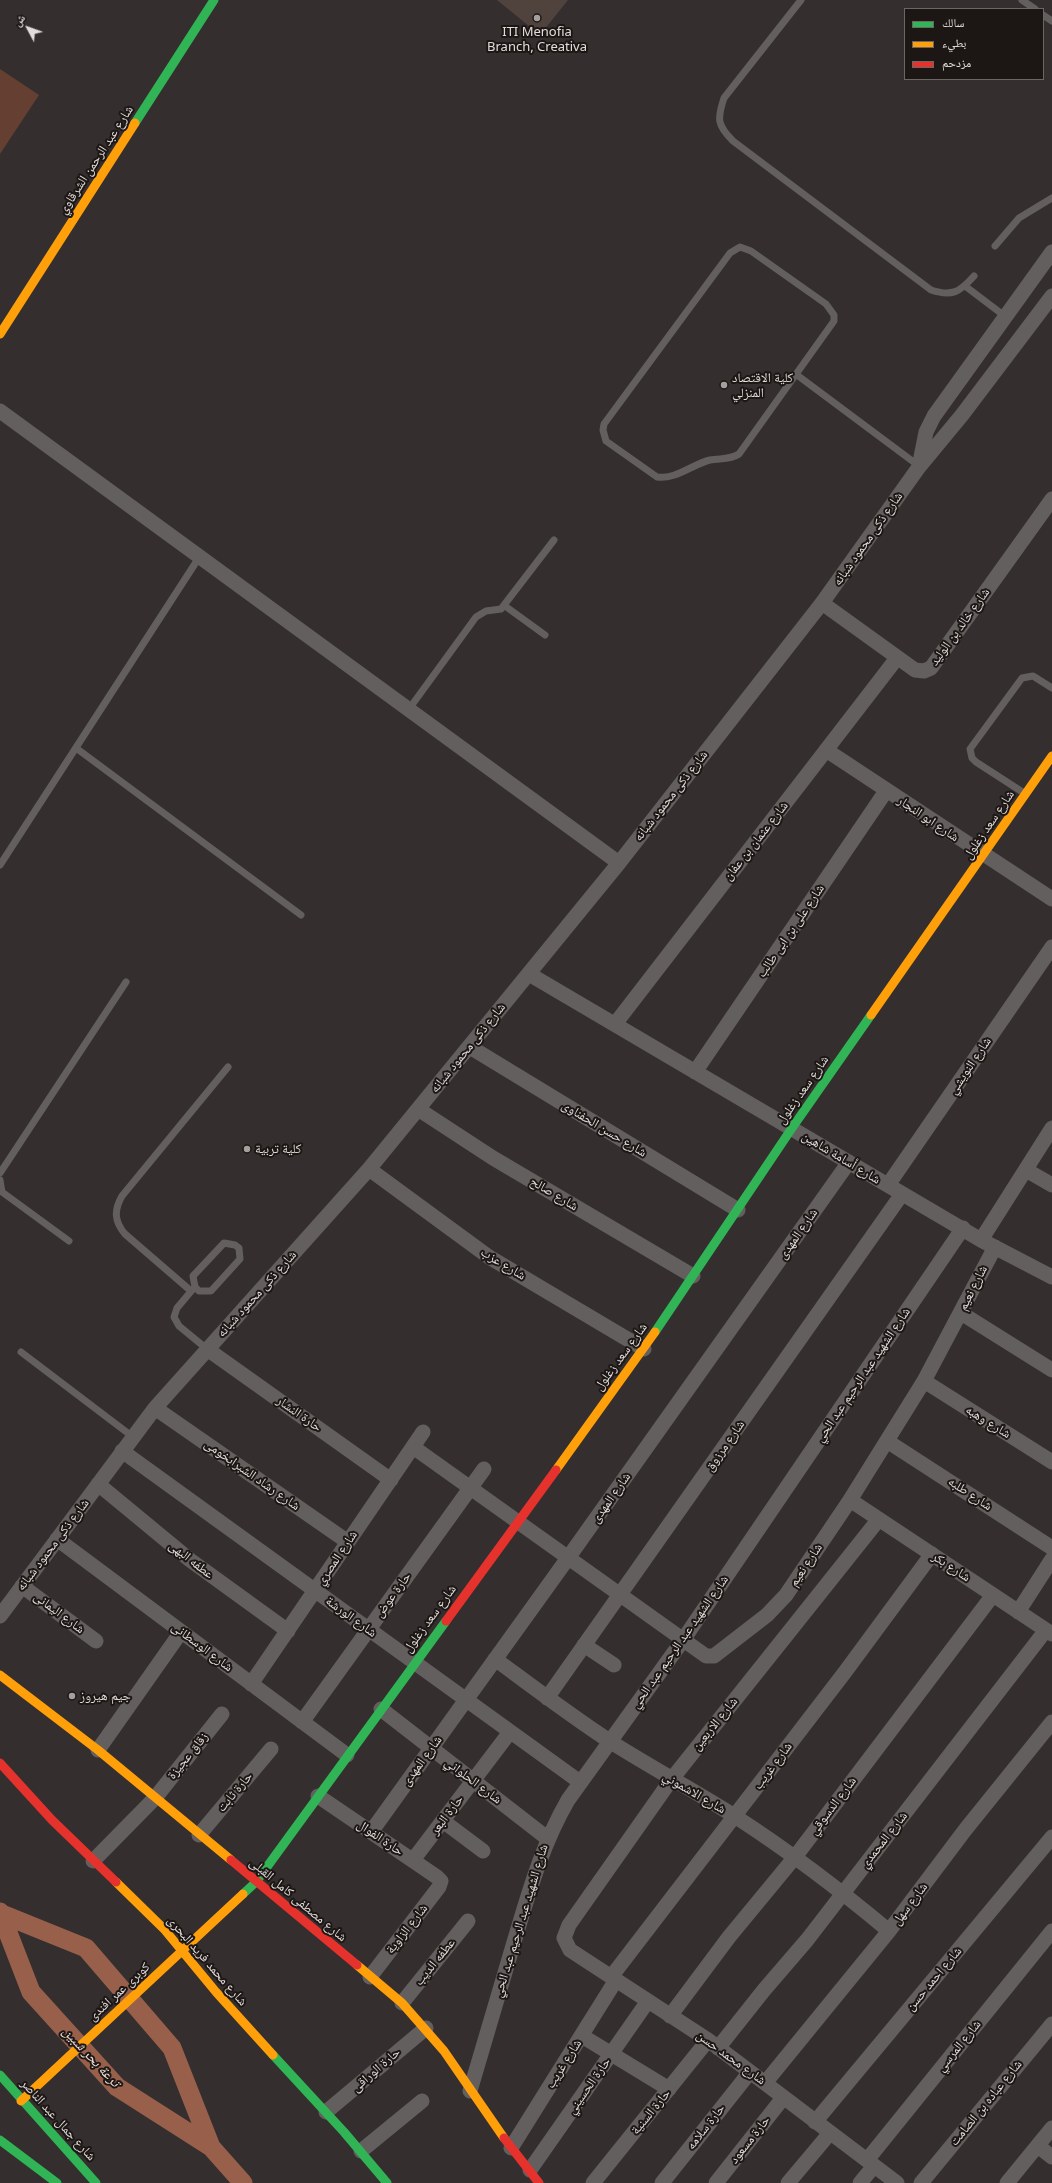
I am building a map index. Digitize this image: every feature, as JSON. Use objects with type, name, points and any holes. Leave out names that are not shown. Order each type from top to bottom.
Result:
[{"type":"street","name":"شارع عبد الرحمن الشرقاوي","points":[[0,334],[214,0]]},
{"type":"street","name":"شارع ذكى محمود شبانه","points":[[919,467],[926,432],[934,416],[1007,317],[1052,252]]},
{"type":"street","name":"شارع ذكى محمود شبانه","points":[[0,1616],[155,1408],[369,1169],[620,862],[822,603],[919,467],[956,424],[1052,296]]},
{"type":"street","points":[[0,411],[92,480],[200,556],[620,862]]},
{"type":"street","name":"شارع خالد بن الوليد","points":[[822,603],[915,670],[924,671],[931,668],[1052,499]]},
{"type":"street","name":"شارع عثمان بن عفان","points":[[615,1024],[897,658]]},
{"type":"street","name":"شارع ابو النجار","points":[[826,750],[984,856],[1052,899]]},
{"type":"street","name":"شارع سعد زغلول","points":[[183,1952],[256,1882],[414,1662],[644,1349],[792,1128],[1026,794],[1050,765]]},
{"type":"street","name":"شارع على بن ابى طالب","points":[[696,1072],[886,791]]},
{"type":"street","name":"شارع النويشي","points":[[888,1186],[1052,947]]},
{"type":"street","name":"شارع أسامة شاهين","points":[[529,974],[888,1186],[963,1228],[981,1240],[1052,1277]]},
{"type":"street","name":"شارع حسن الحفناوى","points":[[470,1047],[738,1210]]},
{"type":"street","name":"شارع صالح","points":[[418,1109],[493,1158],[693,1276]]},
{"type":"street","points":[[981,1240],[1052,1128]]},
{"type":"street","name":"شارع المهدى","points":[[371,1832],[568,1558],[849,1162]]},
{"type":"street","name":"شارع عزب","points":[[369,1169],[489,1257],[644,1349]]},
{"type":"street","points":[[1026,1170],[1052,1185]]},
{"type":"street","name":"شارع مرزوق","points":[[547,1698],[902,1194]]},
{"type":"street","name":"شارع الشهيد عبد الرحيم عبد الحي","points":[[470,2091],[534,1874],[547,1838],[568,1800],[683,1640],[963,1228]]},
{"type":"street","name":"شارع نعيم","points":[[413,1447],[706,1656],[714,1656],[767,1615],[786,1595],[850,1500],[924,1381],[995,1247]]},
{"type":"street","points":[[960,1313],[1052,1370]]},
{"type":"street","name":"حارة النشار","points":[[207,1349],[391,1480]]},
{"type":"street","name":"شارع وهبه","points":[[924,1381],[1052,1462]]},
{"type":"street","name":"شارع رشاد الشبرابخومى","points":[[155,1408],[348,1542]]},
{"type":"street","name":"شارع المصري","points":[[251,1684],[424,1432]]},
{"type":"street","name":"شارع طلبه","points":[[887,1441],[1052,1548]]},
{"type":"street","name":"شارع الورشة","points":[[122,1451],[580,1782]]},
{"type":"street","name":"حارة عوض","points":[[302,1722],[484,1469]]},
{"type":"street","name":"عطفه البهى","points":[[98,1484],[190,1560],[288,1631]]},
{"type":"street","name":"شارع بكر","points":[[850,1500],[1049,1632]]},
{"type":"street","name":"شارع الاربعين","points":[[564,1938],[569,1925],[671,1780],[879,1520]]},
{"type":"street","name":"شارع الوسطانى","points":[[57,1539],[347,1755]]},
{"type":"street","name":"شارع غريب","points":[[511,2148],[582,2036],[614,1979],[734,1816],[932,1554]]},
{"type":"street","points":[[1018,1612],[1052,1559]]},
{"type":"street","name":"شارع اليمانى","points":[[22,1586],[96,1641]]},
{"type":"street","name":"شارع الدسوقي","points":[[670,2016],[729,1937],[795,1857],[993,1595]]},
{"type":"street","points":[[98,1750],[181,1632]]},
{"type":"street","name":"شارع المحمدي","points":[[713,2044],[843,1893],[1049,1632]]},
{"type":"street","points":[[584,1645],[614,1665]]},
{"type":"street","name":"شارع الاشموني","points":[[495,1659],[547,1698],[610,1741],[671,1780],[734,1816],[795,1857],[843,1893],[889,1931]]},
{"type":"street","name":"شارع مصطفى كامل القبلى","points":[[0,1675],[98,1750],[402,2003],[426,2028],[444,2051],[470,2091],[511,2148],[539,2183]]},
{"type":"street","name":"شارع الحلواني","points":[[380,1709],[547,1838]]},
{"type":"street","name":"زقاق عجيزة","points":[[93,1861],[155,1798],[222,1714]]},
{"type":"street","name":"شارع سهل","points":[[765,2083],[889,1931],[965,1830],[1052,1722]]},
{"type":"street","name":"حارة البعر","points":[[413,1860],[510,1732]]},
{"type":"street","name":"حارة ثابت","points":[[199,1835],[271,1749]]},
{"type":"street","name":"شارع محمد فريد البحرى","points":[[0,1763],[93,1861],[164,1929],[216,1992],[361,2151],[387,2183]]},
{"type":"street","name":"حارة الفوال","points":[[318,1796],[413,1860],[441,1881]]},
{"type":"street","points":[[443,1821],[483,1851]]},
{"type":"street","name":"شارع احمد حسن","points":[[815,2122],[1052,1836]]},
{"type":"street","name":"شارع الزاوية","points":[[370,1977],[440,1887],[441,1881]]},
{"type":"street","name":"عطفه الديب","points":[[402,2003],[468,1921]]},
{"type":"street","name":"شارع المرسي","points":[[860,2183],[870,2163],[1052,1931]]},
{"type":"street","name":"شارع محمد حسن","points":[[564,1938],[570,1950],[713,2044],[896,2183]]},
{"type":"street","name":"كوبرى عمر افندى","points":[[22,2101],[169,1963],[183,1952]]},
{"type":"street","name":"حارة الحسيني","points":[[530,2170],[648,2001]]},
{"type":"street","name":"شارع عباده بن الصامت","points":[[922,2183],[1052,2024]]},
{"type":"street","name":"حارة الوراقى","points":[[326,2112],[426,2028]]},
{"type":"street","points":[[582,2036],[668,2090]]},
{"type":"street","name":"حارة السنية","points":[[593,2183],[668,2090],[713,2044]]},
{"type":"street","name":"حارة سلامه","points":[[662,2183],[750,2072]]},
{"type":"street","name":"شارع جمال عبد الناصر","points":[[0,2075],[96,2183]]},
{"type":"street","name":"حارة مسعود","points":[[716,2183],[784,2098]]},
{"type":"street","points":[[361,2151],[422,2101]]},
{"type":"street","points":[[1008,2183],[1052,2128]]},
{"type":"street","points":[[788,2183],[830,2133]]},
{"type":"street","points":[[1,2141],[57,2183]]},
{"type":"street","points":[[1038,2146],[1052,2157]]},
{"type":"lane","points":[[801,0],[724,98],[720,110],[719,122],[724,132],[732,141],[931,290],[942,294],[961,290],[974,276]]},
{"type":"lane","points":[[995,246],[1019,218],[1052,198]]},
{"type":"lane","points":[[740,247],[751,251],[831,308],[834,315],[831,327],[797,375],[743,450],[729,459],[711,460],[666,478],[657,477],[611,445],[603,436],[604,424],[730,253],[740,247]]},
{"type":"lane","points":[[965,286],[1007,317]]},
{"type":"lane","points":[[797,375],[919,467]]},
{"type":"lane","points":[[409,709],[476,617],[486,611],[497,611],[505,606],[554,540]]},
{"type":"lane","points":[[0,865],[200,556]]},
{"type":"lane","points":[[505,606],[545,635]]},
{"type":"lane","points":[[1026,794],[976,762],[972,758],[970,749],[1022,678],[1033,676],[1052,688]]},
{"type":"lane","points":[[76,748],[301,915]]},
{"type":"lane","points":[[0,1173],[126,982]]},
{"type":"lane","points":[[207,1349],[179,1326],[174,1317],[177,1308],[193,1289],[193,1276],[196,1270],[224,1243],[235,1244],[239,1248],[240,1260],[216,1287],[205,1292],[193,1289],[125,1234],[118,1226],[116,1216],[117,1205],[122,1196],[228,1067]]},
{"type":"lane","points":[[0,1180],[1,1192],[69,1241]]},
{"type":"lane","points":[[21,1352],[133,1437]]},
{"type":"shaded area","points":[[0,69],[39,95],[0,154]]},
{"type":"building","name":"ITI Menofia Branch, Creativa","points":[[497,0],[568,0],[540,35]]},
{"type":"waterway","name":"ترعة بحر شبين","points":[[0,1912],[31,1992],[117,2087],[211,2147],[243,2183]]},
{"type":"waterway","points":[[2,1914],[86,1948],[172,2048],[211,2147]]},
{"type":"traffic: fast","points":[[135,123],[214,0]]},
{"type":"traffic: fast","points":[[655,1332],[792,1128],[871,1015]]},
{"type":"traffic: fast","points":[[243,1894],[256,1882],[446,1621]]},
{"type":"traffic: fast","points":[[273,2055],[344,2132],[387,2183]]},
{"type":"traffic: fast","points":[[0,2075],[96,2183]]},
{"type":"traffic: fast","points":[[0,2140],[57,2183]]},
{"type":"traffic: slow","points":[[0,334],[135,123]]},
{"type":"traffic: slow","points":[[871,1015],[1052,756]]},
{"type":"traffic: slow","points":[[556,1470],[655,1332]]},
{"type":"traffic: slow","points":[[0,1675],[98,1750],[231,1860]]},
{"type":"traffic: slow","points":[[116,1882],[164,1929],[216,1992],[273,2055]]},
{"type":"traffic: slow","points":[[21,2101],[243,1894]]},
{"type":"traffic: slow","points":[[357,1965],[402,2003],[444,2051],[504,2138]]},
{"type":"traffic: jam","points":[[446,1621],[556,1470]]},
{"type":"traffic: jam","points":[[0,1763],[52,1820],[116,1882]]},
{"type":"traffic: jam","points":[[231,1860],[357,1965]]},
{"type":"traffic: jam","points":[[504,2138],[539,2183]]},
{"type":"place","name":"ITI Menofia Branch, Creativa","points":[[537,18]]},
{"type":"place","name":"كلية الاقتصاد المنزلي","points":[[724,385]]},
{"type":"place","name":"كلية تربية","points":[[247,1149]]},
{"type":"place","name":"جيم هيروز","points":[[72,1696]]}]
